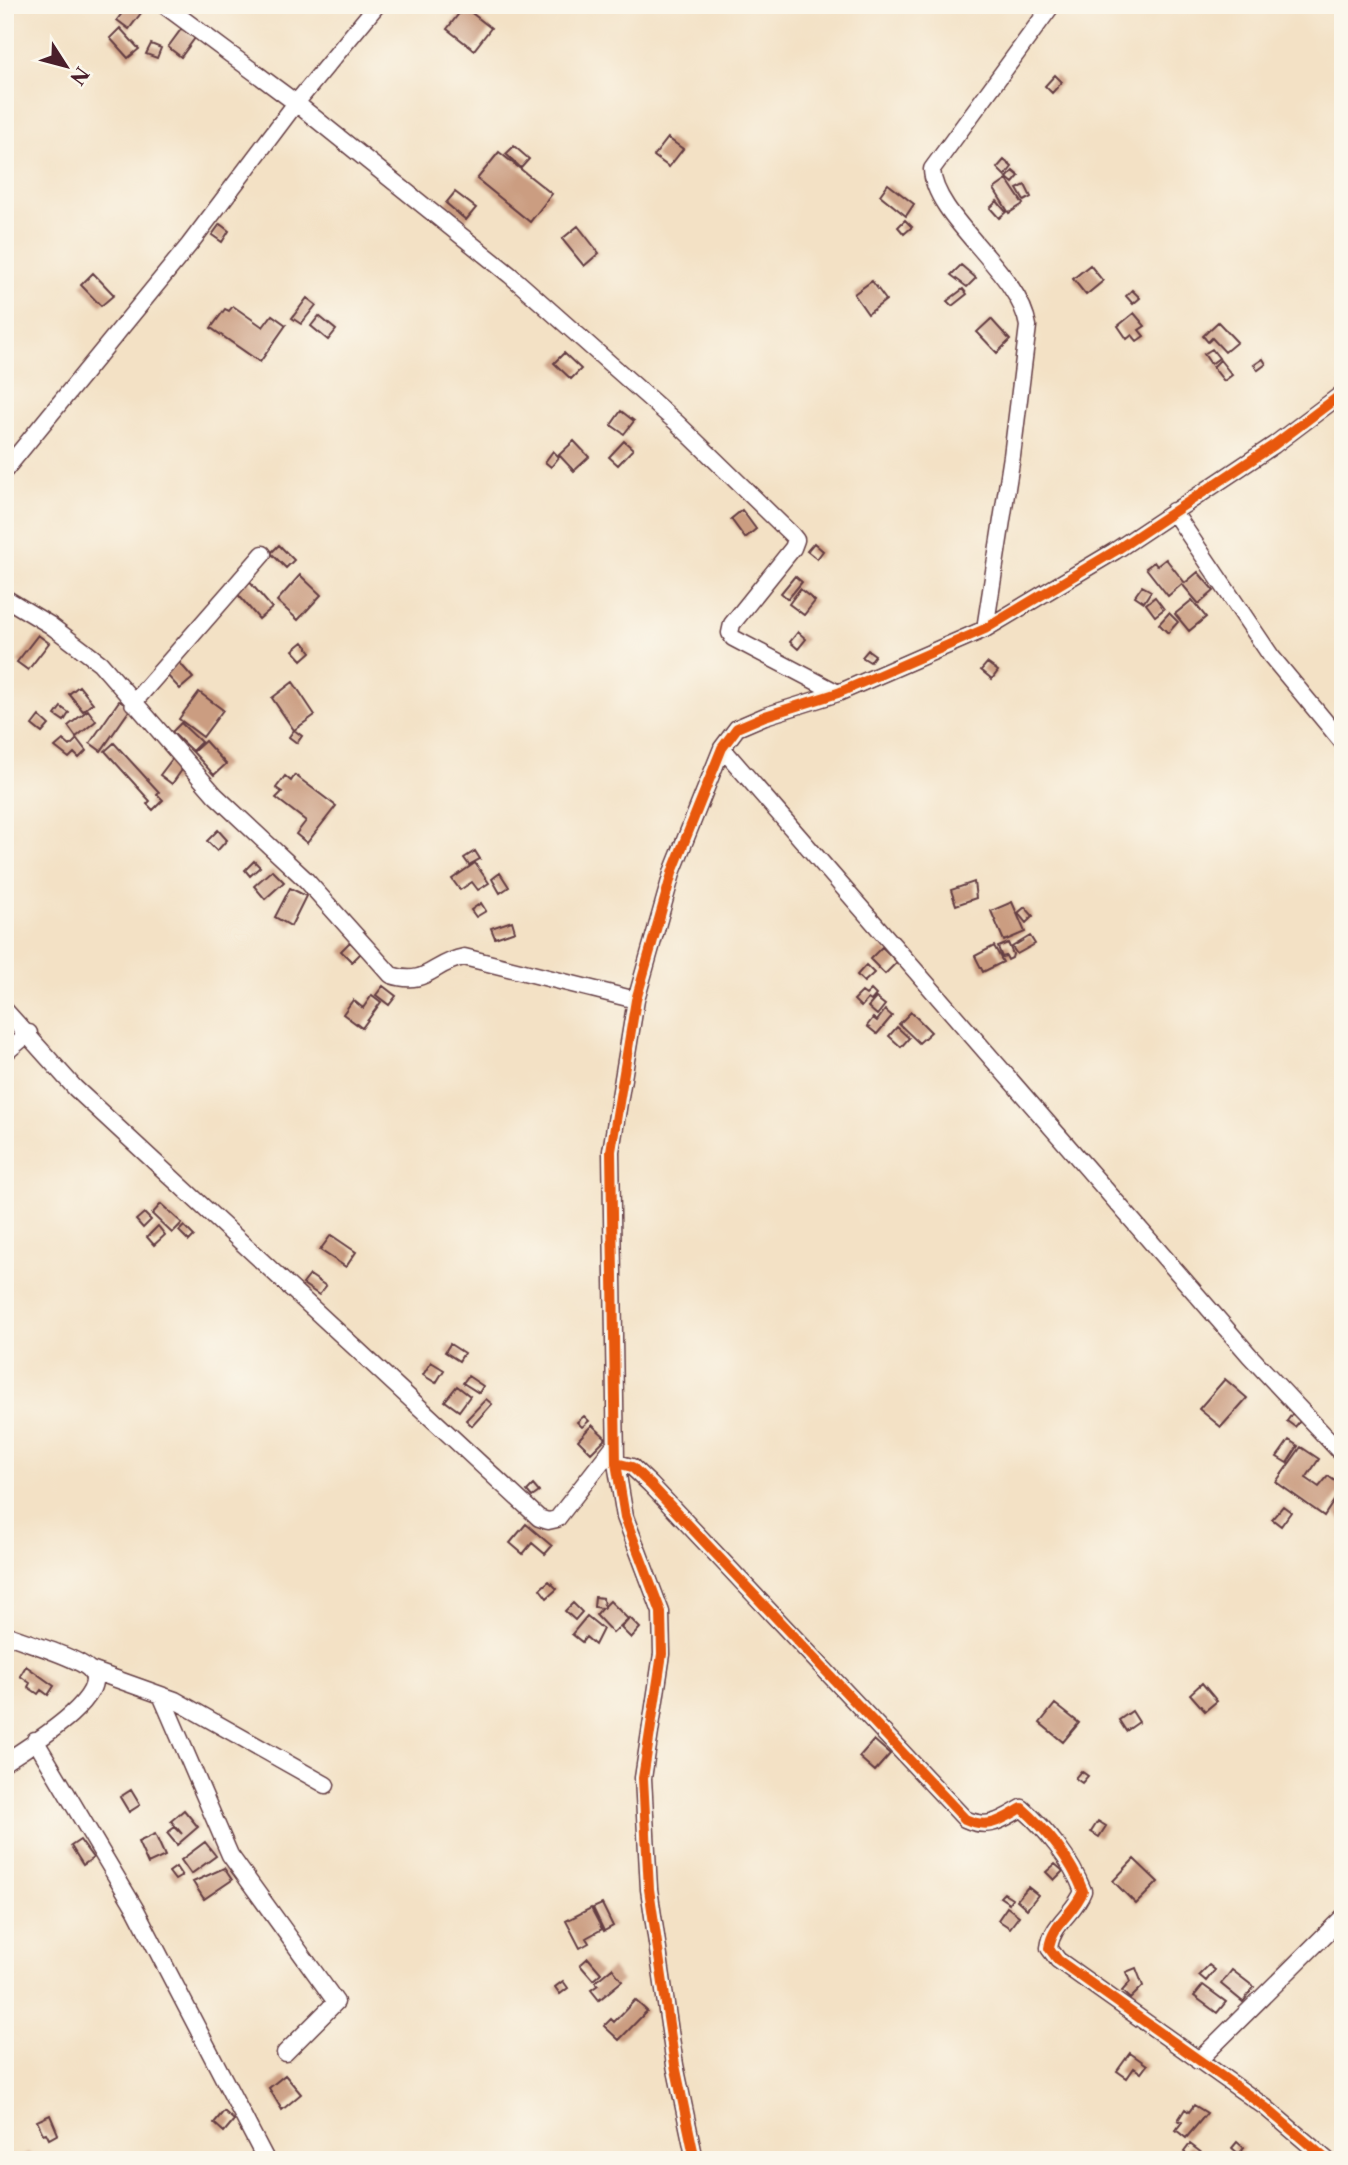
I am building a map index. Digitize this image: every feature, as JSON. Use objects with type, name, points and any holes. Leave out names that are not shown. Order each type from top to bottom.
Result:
[{"type":"street","points":[[164,5],[296,103],[510,275],[677,423],[792,535],[796,540],[793,548],[732,624],[730,634],[838,693]]},
{"type":"street","points":[[5,470],[189,245],[296,103],[377,5]]},
{"type":"street","points":[[985,629],[1012,456],[1028,326],[1026,309],[933,182],[933,169],[1052,5]]},
{"type":"street","points":[[695,2160],[675,2065],[649,1889],[643,1778],[662,1654],[661,1612],[625,1517],[616,1463],[611,1151],[636,1000],[673,870],[729,736],[746,724],[838,693],[985,629],[1115,551],[1274,445],[1343,393]]},
{"type":"street","points":[[1173,511],[1271,656],[1343,743]]},
{"type":"street","points":[[133,703],[263,554]]},
{"type":"street","points":[[5,598],[50,625],[100,663],[215,794],[306,880],[391,975],[408,981],[430,974],[446,961],[464,957],[636,1000]]},
{"type":"street","points":[[722,748],[1250,1356],[1343,1455]]},
{"type":"street","points":[[5,1010],[29,1032],[75,1088],[539,1518],[548,1521],[557,1518],[616,1443]]},
{"type":"street","points":[[5,1053],[29,1032]]},
{"type":"street","points":[[616,1463],[632,1467],[651,1485],[965,1819],[979,1825],[995,1824],[1022,1808],[1037,1821],[1076,1873],[1083,1891],[1079,1902],[1051,1935],[1049,1948],[1058,1960],[1265,2107],[1327,2160]]},
{"type":"street","points":[[5,1634],[91,1670],[175,1700],[326,1785]]},
{"type":"street","points":[[5,1762],[81,1707],[92,1695],[95,1681],[91,1670]]},
{"type":"street","points":[[161,1695],[230,1855],[336,2002],[285,2053]]},
{"type":"street","points":[[36,1740],[136,1910],[266,2160]]},
{"type":"street","points":[[1198,2061],[1343,1917]]},
{"type":"building","points":[[128,5],[147,5],[129,29],[117,20]]},
{"type":"building","points":[[464,7],[491,28],[474,50],[447,29]]},
{"type":"building","points":[[120,28],[139,49],[128,58],[110,38]]},
{"type":"building","points":[[182,28],[195,38],[181,57],[168,47]]},
{"type":"building","points":[[151,44],[161,48],[157,58],[146,54]]},
{"type":"building","points":[[1055,75],[1062,82],[1052,93],[1045,86]]},
{"type":"building","points":[[668,138],[683,149],[669,167],[654,156]]},
{"type":"building","points":[[514,146],[529,159],[521,168],[506,154]]},
{"type":"building","points":[[499,152],[552,194],[530,222],[477,179]]},
{"type":"building","points":[[1004,160],[1012,167],[1005,176],[997,168]]},
{"type":"building","points":[[1013,171],[1019,176],[1013,183],[1007,178]]},
{"type":"building","points":[[1007,180],[1023,204],[1009,213],[994,189]]},
{"type":"building","points":[[888,184],[914,204],[906,216],[880,195]]},
{"type":"building","points":[[1025,185],[1031,197],[1024,201],[1017,189]]},
{"type":"building","points":[[455,192],[476,208],[466,220],[446,203]]},
{"type":"building","points":[[997,201],[1006,212],[999,218],[990,208]]},
{"type":"building","points":[[905,220],[912,227],[904,234],[898,227]]},
{"type":"building","points":[[220,224],[229,231],[222,242],[212,235]]},
{"type":"building","points":[[578,226],[599,253],[584,266],[562,239]]},
{"type":"building","points":[[961,265],[976,278],[967,287],[951,275]]},
{"type":"building","points":[[1090,265],[1103,281],[1086,295],[1073,279]]},
{"type":"building","points":[[93,273],[114,295],[101,306],[81,285]]},
{"type":"building","points":[[872,281],[886,300],[868,314],[854,294]]},
{"type":"building","points":[[963,289],[967,294],[952,306],[947,301]]},
{"type":"building","points":[[1132,290],[1140,298],[1133,304],[1126,296]]},
{"type":"building","points":[[307,298],[316,305],[301,324],[292,318]]},
{"type":"building","points":[[233,306],[263,327],[272,315],[286,325],[260,362],[211,328],[225,309],[229,311]]},
{"type":"building","points":[[1134,313],[1145,326],[1139,330],[1144,336],[1137,341],[1132,335],[1127,339],[1118,326]]},
{"type":"building","points":[[319,316],[336,330],[328,340],[311,326]]},
{"type":"building","points":[[991,319],[1010,340],[997,353],[977,332]]},
{"type":"building","points":[[1218,322],[1237,342],[1225,352],[1212,338],[1208,342],[1203,336]]},
{"type":"building","points":[[1212,349],[1219,358],[1211,364],[1204,354]]},
{"type":"building","points":[[564,353],[581,369],[571,379],[554,363]]},
{"type":"building","points":[[1263,359],[1266,364],[1258,370],[1254,365]]},
{"type":"building","points":[[1220,360],[1232,375],[1224,381],[1213,367]]},
{"type":"building","points":[[621,411],[634,421],[624,434],[611,425]]},
{"type":"building","points":[[574,441],[589,457],[574,471],[559,455]]},
{"type":"building","points":[[624,441],[633,449],[618,465],[609,457]]},
{"type":"building","points":[[553,451],[559,457],[551,467],[545,462]]},
{"type":"building","points":[[742,510],[756,529],[745,538],[731,519]]},
{"type":"building","points":[[814,543],[823,551],[817,559],[807,551]]},
{"type":"building","points":[[279,545],[294,560],[286,568],[271,553]]},
{"type":"building","points":[[1166,559],[1185,583],[1198,572],[1214,591],[1199,604],[1182,584],[1168,596],[1146,568],[1154,562],[1157,566]]},
{"type":"building","points":[[300,575],[321,595],[298,620],[277,601]]},
{"type":"building","points":[[795,576],[802,582],[788,599],[781,593]]},
{"type":"building","points":[[248,580],[272,608],[259,619],[235,591]]},
{"type":"building","points":[[1142,586],[1151,591],[1144,602],[1135,596]]},
{"type":"building","points":[[800,589],[815,601],[804,615],[789,604]]},
{"type":"building","points":[[1155,597],[1164,609],[1155,616],[1146,604]]},
{"type":"building","points":[[1192,600],[1206,617],[1189,631],[1175,614]]},
{"type":"building","points":[[1169,613],[1178,622],[1168,633],[1159,624]]},
{"type":"building","points":[[798,632],[806,639],[798,649],[790,642]]},
{"type":"building","points":[[38,635],[49,643],[28,670],[17,662]]},
{"type":"building","points":[[303,642],[311,652],[302,660],[293,650]]},
{"type":"building","points":[[868,650],[875,655],[870,662],[862,657]]},
{"type":"building","points":[[179,662],[193,678],[180,689],[166,674]]},
{"type":"building","points":[[987,663],[998,671],[992,679],[981,670]]},
{"type":"building","points":[[293,682],[315,715],[294,730],[272,698]]},
{"type":"building","points":[[79,686],[93,703],[83,711],[69,694]]},
{"type":"building","points":[[199,692],[223,710],[203,737],[179,719]]},
{"type":"building","points":[[119,701],[131,708],[101,751],[90,743]]},
{"type":"building","points":[[61,707],[69,713],[64,721],[55,715]]},
{"type":"building","points":[[88,710],[96,721],[76,737],[68,726]]},
{"type":"building","points":[[39,716],[49,725],[42,733],[32,725]]},
{"type":"building","points":[[181,723],[201,742],[192,751],[172,732]]},
{"type":"building","points":[[294,730],[302,736],[297,743],[289,737]]},
{"type":"building","points":[[77,739],[86,751],[79,758],[74,753],[69,758],[55,747],[63,740],[70,746]]},
{"type":"building","points":[[205,741],[226,764],[214,775],[193,752]]},
{"type":"building","points":[[114,743],[159,792],[157,794],[163,800],[153,810],[147,804],[150,801],[105,751]]},
{"type":"building","points":[[173,758],[184,767],[172,784],[160,775]]},
{"type":"building","points":[[295,775],[336,806],[307,843],[296,834],[306,821],[276,798],[282,792],[276,788],[285,776],[291,781]]},
{"type":"building","points":[[218,830],[227,840],[217,851],[207,841]]},
{"type":"building","points":[[475,851],[480,859],[469,865],[464,858]]},
{"type":"building","points":[[254,861],[260,867],[250,876],[245,870]]},
{"type":"building","points":[[475,863],[489,883],[478,890],[472,882],[460,890],[452,879]]},
{"type":"building","points":[[272,870],[284,882],[265,899],[254,886]]},
{"type":"building","points":[[500,873],[509,887],[500,893],[492,879]]},
{"type":"building","points":[[974,882],[976,898],[956,905],[951,890]]},
{"type":"building","points":[[290,888],[306,896],[291,926],[275,917]]},
{"type":"building","points":[[1012,902],[1025,932],[1004,941],[991,911]]},
{"type":"building","points":[[481,903],[486,911],[476,917],[471,910]]},
{"type":"building","points":[[1025,907],[1033,916],[1026,923],[1018,913]]},
{"type":"building","points":[[512,921],[515,931],[495,938],[491,928]]},
{"type":"building","points":[[1030,936],[1035,944],[1017,954],[1012,947]]},
{"type":"building","points":[[350,942],[361,953],[352,962],[341,951]]},
{"type":"building","points":[[1008,943],[1013,954],[1008,960],[1006,956],[1002,957],[998,947]]},
{"type":"building","points":[[994,946],[1003,962],[983,972],[975,956]]},
{"type":"building","points":[[882,947],[897,962],[885,974],[870,959]]},
{"type":"building","points":[[866,965],[874,973],[864,982],[857,975]]},
{"type":"building","points":[[383,986],[396,996],[389,1005],[376,995]]},
{"type":"building","points":[[871,990],[876,995],[861,1007],[854,1000],[862,992],[866,995]]},
{"type":"building","points":[[372,995],[381,1002],[362,1028],[343,1014],[353,1000],[363,1008]]},
{"type":"building","points":[[876,998],[885,1005],[877,1015],[868,1007]]},
{"type":"building","points":[[885,1010],[892,1016],[877,1034],[867,1026],[873,1018],[877,1021]]},
{"type":"building","points":[[911,1012],[931,1032],[919,1043],[899,1024]]},
{"type":"building","points":[[897,1027],[909,1038],[901,1047],[889,1036]]},
{"type":"building","points":[[161,1204],[182,1223],[172,1233],[152,1214]]},
{"type":"building","points":[[144,1213],[151,1220],[143,1228],[136,1220]]},
{"type":"building","points":[[158,1226],[165,1235],[154,1245],[147,1237]]},
{"type":"building","points":[[184,1226],[194,1236],[189,1241],[179,1231]]},
{"type":"building","points":[[331,1235],[356,1252],[346,1267],[320,1250]]},
{"type":"building","points":[[310,1275],[326,1286],[319,1295],[303,1284]]},
{"type":"building","points":[[450,1344],[464,1353],[459,1361],[445,1352]]},
{"type":"building","points":[[431,1362],[444,1370],[436,1383],[423,1375]]},
{"type":"building","points":[[468,1376],[483,1386],[479,1393],[463,1383]]},
{"type":"building","points":[[1225,1379],[1247,1398],[1221,1427],[1199,1409]]},
{"type":"building","points":[[457,1386],[470,1396],[459,1411],[445,1401]]},
{"type":"building","points":[[486,1399],[492,1404],[472,1426],[466,1420]]},
{"type":"building","points":[[1293,1413],[1301,1420],[1295,1427],[1287,1421]]},
{"type":"building","points":[[584,1416],[589,1421],[582,1427],[577,1422]]},
{"type":"building","points":[[592,1425],[606,1438],[591,1453],[578,1440]]},
{"type":"building","points":[[1289,1440],[1298,1446],[1287,1463],[1277,1457]]},
{"type":"building","points":[[1301,1447],[1319,1459],[1306,1478],[1319,1487],[1328,1476],[1343,1487],[1324,1516],[1276,1482]]},
{"type":"building","points":[[533,1485],[539,1492],[532,1497],[527,1491]]},
{"type":"building","points":[[1343,1500],[1343,1521],[1333,1514]]},
{"type":"building","points":[[1283,1506],[1291,1512],[1281,1526],[1272,1519]]},
{"type":"building","points":[[526,1524],[552,1546],[545,1554],[532,1543],[523,1554],[510,1543]]},
{"type":"building","points":[[549,1581],[557,1589],[547,1598],[540,1589]]},
{"type":"building","points":[[595,1597],[603,1598],[604,1607],[610,1601],[628,1619],[613,1633],[596,1615],[602,1608],[594,1607]]},
{"type":"building","points":[[573,1603],[582,1612],[575,1620],[565,1611]]},
{"type":"building","points":[[587,1616],[603,1629],[595,1645],[586,1637],[582,1642],[572,1634]]},
{"type":"building","points":[[630,1618],[640,1628],[631,1638],[621,1628]]},
{"type":"building","points":[[26,1666],[54,1686],[48,1695],[41,1690],[38,1694],[28,1687],[30,1683],[20,1676]]},
{"type":"building","points":[[1202,1683],[1217,1701],[1205,1711],[1190,1694]]},
{"type":"building","points":[[1055,1704],[1079,1723],[1063,1742],[1040,1723]]},
{"type":"building","points":[[1132,1711],[1139,1722],[1126,1731],[1119,1720]]},
{"type":"building","points":[[874,1740],[890,1754],[875,1771],[859,1757]]},
{"type":"building","points":[[1081,1771],[1088,1776],[1082,1783],[1075,1778]]},
{"type":"building","points":[[131,1790],[140,1805],[129,1812],[120,1797]]},
{"type":"building","points":[[184,1810],[198,1827],[177,1845],[167,1833],[175,1827],[182,1834],[171,1821]]},
{"type":"building","points":[[1098,1821],[1106,1826],[1099,1837],[1091,1832]]},
{"type":"building","points":[[155,1834],[165,1856],[148,1864],[138,1842]]},
{"type":"building","points":[[80,1840],[93,1858],[83,1865],[71,1846]]},
{"type":"building","points":[[205,1842],[216,1856],[191,1874],[181,1860]]},
{"type":"building","points":[[1134,1859],[1158,1882],[1136,1904],[1113,1881]]},
{"type":"building","points":[[1055,1864],[1063,1871],[1054,1880],[1046,1872]]},
{"type":"building","points":[[176,1867],[182,1876],[175,1880],[169,1872]]},
{"type":"building","points":[[224,1868],[232,1880],[204,1899],[193,1882]]},
{"type":"building","points":[[1028,1887],[1038,1895],[1027,1909],[1017,1900]]},
{"type":"building","points":[[1004,1893],[1012,1898],[1009,1903],[1000,1897]]},
{"type":"building","points":[[602,1904],[613,1926],[604,1931],[593,1908]]},
{"type":"building","points":[[1007,1907],[1019,1916],[1010,1928],[998,1920]]},
{"type":"building","points":[[591,1908],[602,1929],[586,1938],[589,1943],[580,1948],[566,1921]]},
{"type":"building","points":[[588,1958],[601,1973],[593,1980],[580,1965]]},
{"type":"building","points":[[1209,1965],[1215,1970],[1206,1981],[1199,1975]]},
{"type":"building","points":[[612,1968],[622,1981],[599,2000],[591,1990],[598,1985],[595,1982]]},
{"type":"building","points":[[1136,1968],[1143,1986],[1130,1999],[1122,1991],[1130,1982],[1126,1972]]},
{"type":"building","points":[[1232,1970],[1254,1987],[1243,2002],[1221,1984]]},
{"type":"building","points":[[563,1981],[568,1988],[560,1994],[555,1987]]},
{"type":"building","points":[[1203,1985],[1226,2002],[1217,2013],[1194,1996]]},
{"type":"building","points":[[635,2000],[647,2011],[619,2040],[604,2026],[611,2019],[614,2022]]},
{"type":"building","points":[[1130,2053],[1147,2065],[1141,2073],[1134,2068],[1127,2078],[1117,2071]]},
{"type":"building","points":[[285,2075],[301,2094],[282,2110],[269,2088]]},
{"type":"building","points":[[1194,2105],[1207,2113],[1186,2138],[1176,2130],[1182,2122],[1178,2120],[1185,2109],[1189,2112]]},
{"type":"building","points":[[224,2111],[234,2120],[224,2132],[214,2123]]},
{"type":"building","points":[[50,2115],[58,2134],[49,2139],[46,2133],[43,2134],[37,2121]]},
{"type":"building","points":[[1237,2142],[1244,2148],[1239,2154],[1232,2148]]},
{"type":"building","points":[[1190,2144],[1203,2154],[1198,2160],[1184,2152]]},
{"type":"building","points":[[28,2152],[35,2160],[19,2160]]},
{"type":"building","points":[[1233,2154],[1241,2160],[1222,2160],[1225,2156],[1229,2159]]},
{"type":"cycle path","points":[[695,2160],[675,2065],[649,1889],[643,1778],[662,1654],[661,1612],[625,1517],[616,1463],[611,1151],[636,1000],[673,870],[722,748],[737,728],[765,716],[838,693],[985,629],[1115,551],[1274,445],[1343,393]]},
{"type":"cycle path","points":[[616,1463],[632,1467],[651,1485],[965,1819],[988,1824],[1022,1808],[1040,1826],[1065,1857],[1083,1891],[1051,1939],[1049,1948],[1058,1960],[1265,2107],[1327,2160]]}]
